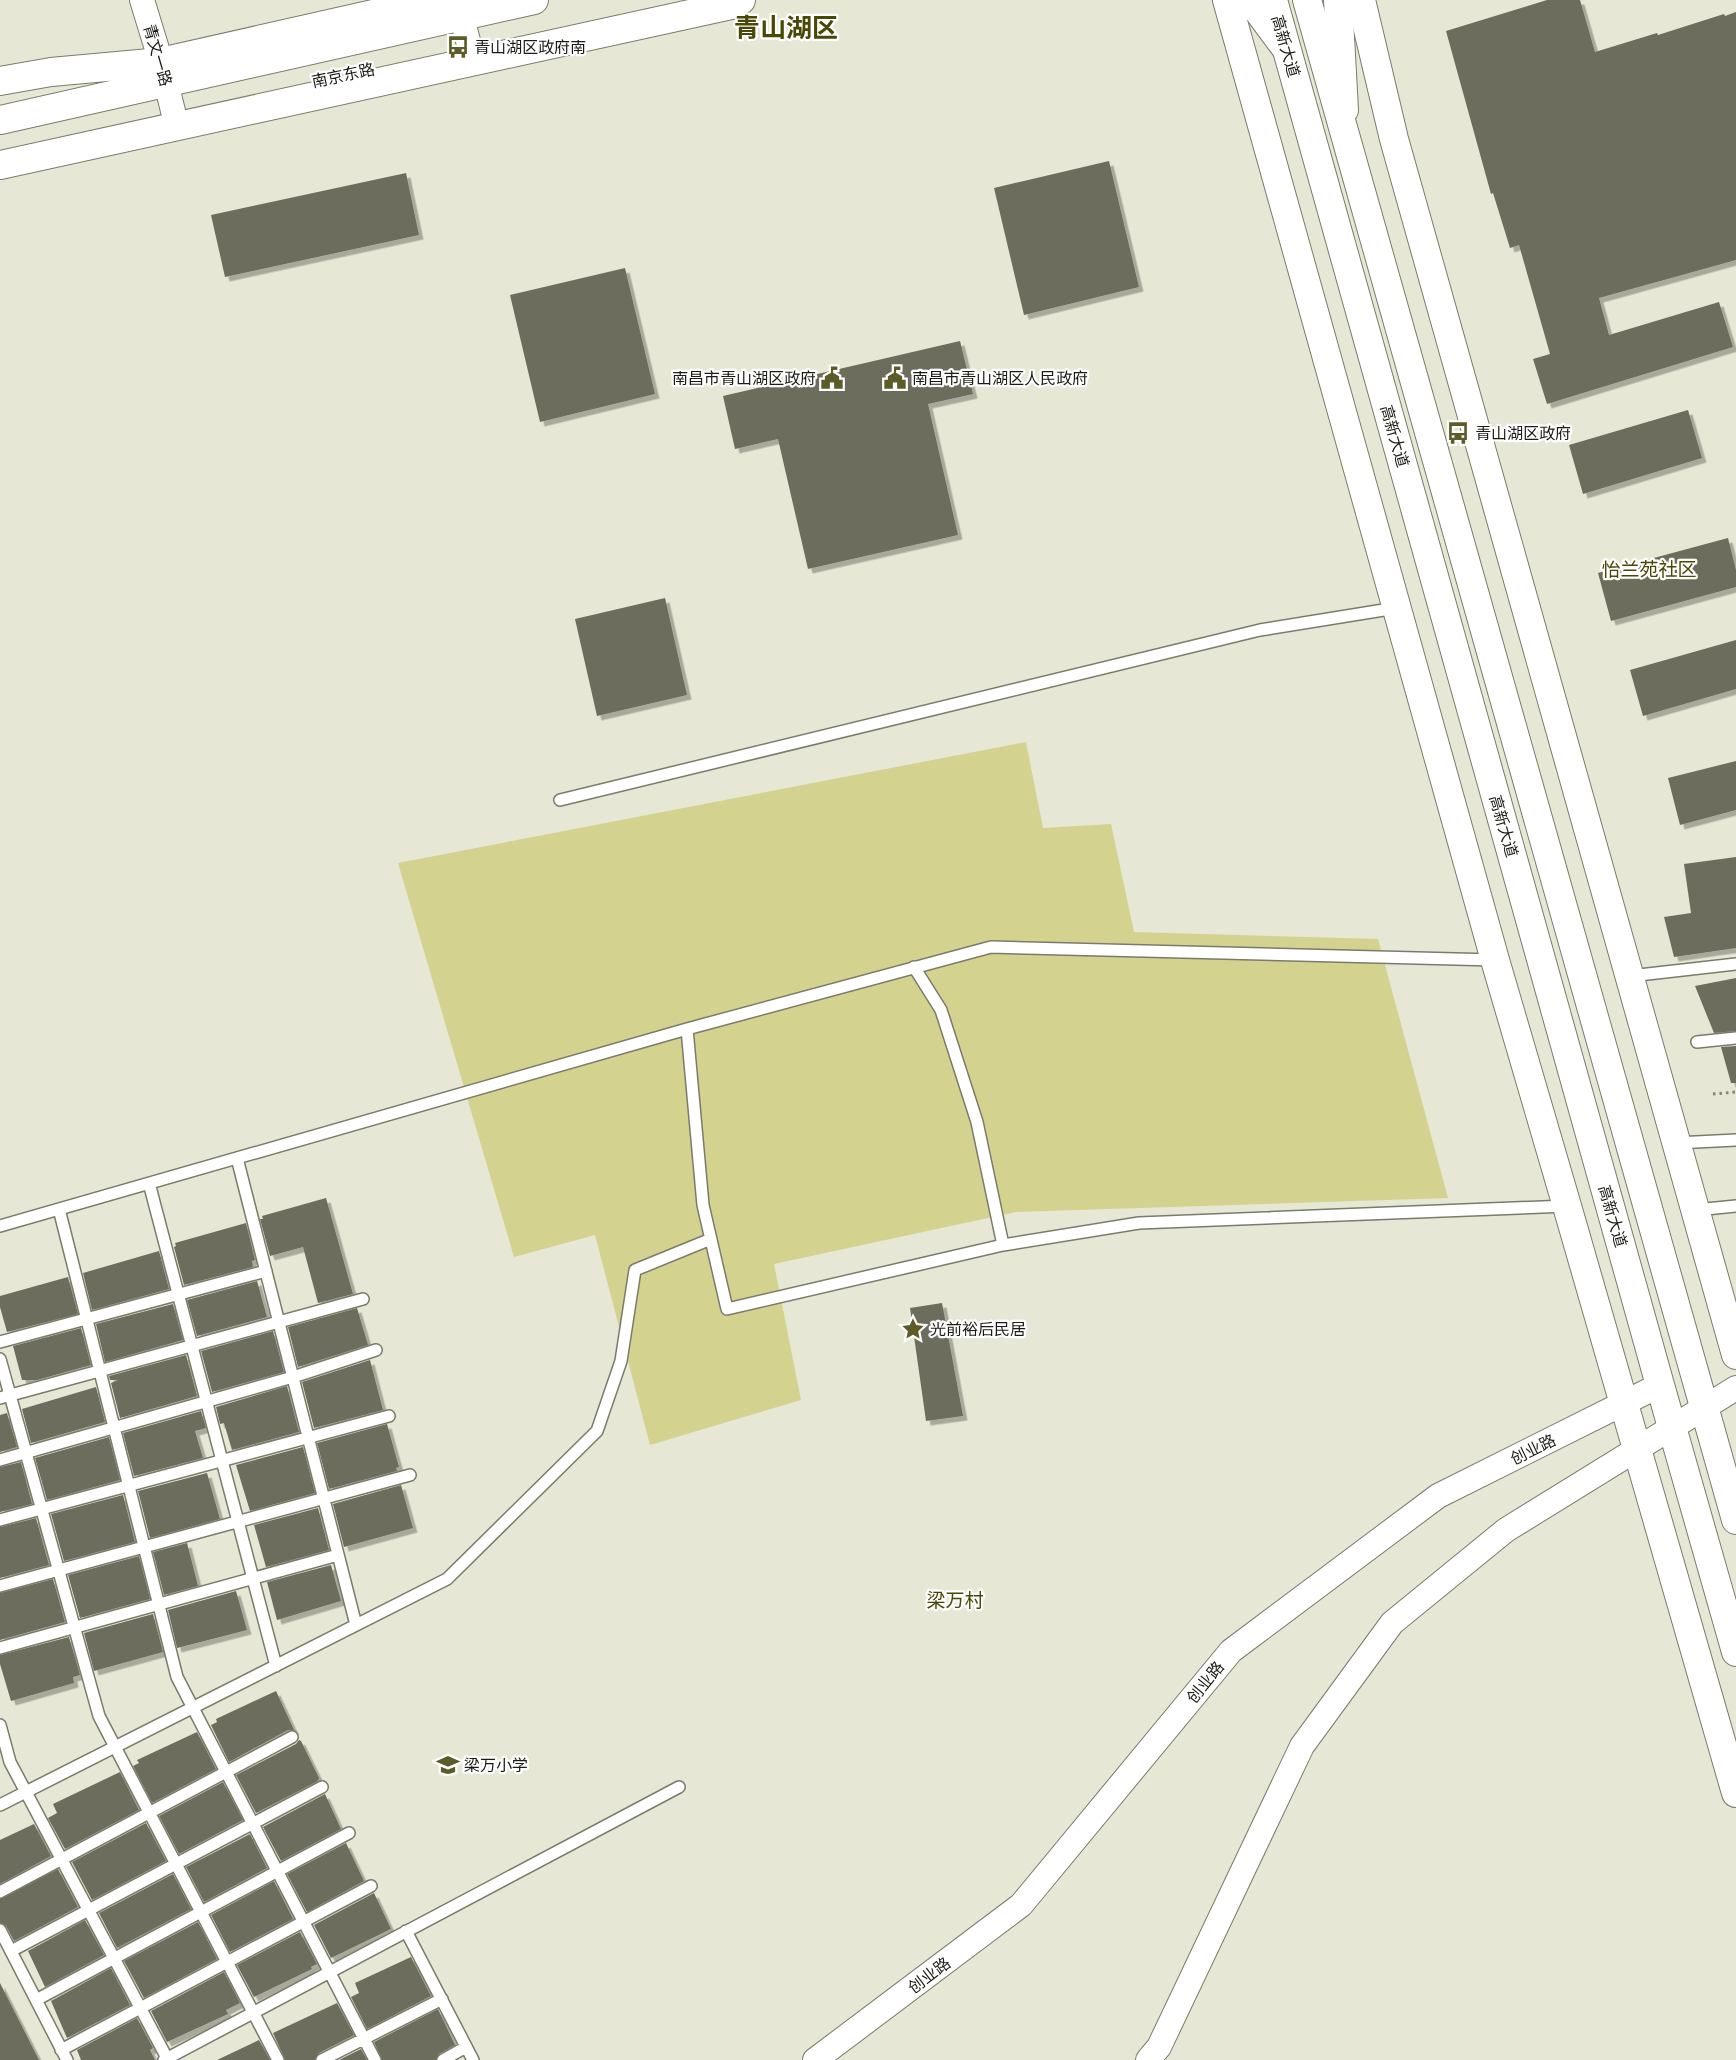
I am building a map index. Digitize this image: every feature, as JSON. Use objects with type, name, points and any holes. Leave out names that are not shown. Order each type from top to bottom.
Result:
[{"type":"main road","points":[[0,81],[52,72],[164,73],[435,0]]},
{"type":"main road","name":"南京东路","points":[[0,120],[164,73],[459,8],[534,0]]},
{"type":"main road","name":"南京东路","points":[[0,148],[687,0]]},
{"type":"main road","points":[[0,165],[731,6],[741,0]]},
{"type":"main road","points":[[1227,0],[1495,960],[1568,1206],[1736,1793]]},
{"type":"main road","points":[[1250,0],[1288,51]]},
{"type":"main road","name":"高新大道","points":[[1273,0],[1736,1652]]},
{"type":"main road","name":"高新大道","points":[[1307,0],[1345,129],[1736,1520]]},
{"type":"main road","points":[[1338,0],[1345,129]]},
{"type":"main road","points":[[1361,0],[1394,139],[1736,1355]]},
{"type":"street","name":"青文一路","points":[[142,0],[164,73],[173,111]]},
{"type":"street","points":[[459,8],[470,48]]},
{"type":"street","name":"创业路","points":[[817,2060],[1021,1905],[1231,1651],[1438,1496],[1660,1385]]},
{"type":"street","points":[[1148,2060],[1158,2047],[1302,1746],[1392,1623],[1506,1530],[1736,1388]]},
{"type":"lane","points":[[560,800],[1260,630],[1398,607]]},
{"type":"lane","points":[[0,1226],[687,1029],[991,947],[1495,960]]},
{"type":"lane","points":[[1630,976],[1736,964]]},
{"type":"lane","points":[[914,967],[941,1010],[944,1019],[976,1122],[1003,1246]]},
{"type":"lane","points":[[687,1029],[703,1205],[727,1309],[1003,1246],[1138,1223],[1568,1206]]},
{"type":"lane","points":[[1697,1042],[1736,1038]]},
{"type":"lane","points":[[1676,1143],[1736,1140]]},
{"type":"lane","points":[[238,1158],[356,1625]]},
{"type":"lane","points":[[149,1183],[276,1666]]},
{"type":"lane","points":[[1696,1210],[1736,1206]]},
{"type":"lane","points":[[59,1209],[177,1677],[375,2060]]},
{"type":"lane","points":[[0,1805],[447,1579],[597,1431],[621,1361],[635,1270],[711,1239]]},
{"type":"lane","points":[[0,1342],[266,1271]]},
{"type":"lane","points":[[5,1396],[363,1298]]},
{"type":"lane","points":[[0,1460],[293,1377],[376,1350]]},
{"type":"lane","points":[[0,1359],[5,1396],[26,1452],[99,1716],[278,2060]]},
{"type":"lane","points":[[0,1520],[389,1416]]},
{"type":"lane","points":[[0,1586],[410,1475]]},
{"type":"lane","points":[[0,1648],[338,1555]]},
{"type":"lane","points":[[0,1726],[10,1762],[166,2059],[679,1787]]},
{"type":"lane","points":[[0,1892],[292,1737]]},
{"type":"lane","points":[[11,1951],[322,1787]]},
{"type":"lane","points":[[36,2000],[349,1833]]},
{"type":"lane","points":[[0,1930],[64,2055],[140,2008],[371,1886]]},
{"type":"lane","points":[[406,1931],[473,2060]]},
{"type":"lane","points":[[322,2060],[442,1999]]},
{"type":"lane","points":[[443,2060],[466,2047]]},
{"type":"path","points":[[1713,1094],[1736,1092]]},
{"type":"green space","points":[[1026,742],[1043,828],[1111,824],[1134,932],[1378,939],[1448,1198],[1016,1212],[774,1264],[801,1400],[650,1445],[595,1235],[514,1257],[398,863]]},
{"type":"building","points":[[1547,0],[1580,0],[1595,52],[1736,12],[1736,260],[1599,298],[1609,335],[1719,302],[1733,347],[1547,404],[1533,359],[1550,354],[1519,245],[1510,248],[1493,193],[1491,194],[1446,31]]},
{"type":"building","points":[[1109,161],[1139,287],[1024,315],[994,188]]},
{"type":"building","points":[[406,173],[419,235],[225,277],[211,215]]},
{"type":"building","points":[[625,268],[655,394],[540,422],[510,295]]},
{"type":"building","points":[[960,341],[973,394],[928,404],[958,535],[808,569],[778,439],[735,449],[723,396]]},
{"type":"building","points":[[1688,410],[1702,458],[1583,494],[1569,445]]},
{"type":"building","points":[[1728,538],[1736,570],[1736,587],[1611,621],[1598,573]]},
{"type":"building","points":[[665,598],[687,695],[597,716],[575,619]]},
{"type":"building","points":[[1736,640],[1736,689],[1643,716],[1630,670]]},
{"type":"building","points":[[1736,761],[1736,810],[1680,825],[1668,778]]},
{"type":"building","points":[[1736,857],[1736,948],[1674,957],[1664,917],[1691,913],[1684,864]]},
{"type":"building","points":[[1736,978],[1736,1031],[1714,1033],[1695,986]]},
{"type":"building","points":[[1736,1046],[1736,1083],[1731,1083],[1721,1047]]},
{"type":"building","points":[[326,1198],[353,1294],[318,1303],[303,1247],[270,1256],[260,1219],[263,1219],[262,1216]]},
{"type":"building","points":[[246,1223],[255,1260],[252,1261],[253,1267],[184,1285],[174,1247],[176,1246],[175,1243]]},
{"type":"building","points":[[159,1251],[169,1289],[92,1310],[83,1273]]},
{"type":"building","points":[[68,1277],[78,1314],[7,1332],[0,1307],[0,1296]]},
{"type":"building","points":[[257,1281],[267,1317],[197,1336],[187,1300]]},
{"type":"building","points":[[942,1303],[963,1416],[926,1421],[910,1308]]},
{"type":"building","points":[[173,1304],[183,1340],[105,1362],[96,1324]]},
{"type":"building","points":[[357,1308],[368,1345],[298,1367],[288,1327]]},
{"type":"building","points":[[81,1328],[91,1365],[37,1380],[22,1380],[13,1346]]},
{"type":"building","points":[[273,1331],[284,1372],[212,1392],[201,1351]]},
{"type":"building","points":[[186,1355],[197,1396],[120,1418],[111,1383],[118,1380],[110,1380],[109,1376]]},
{"type":"building","points":[[370,1360],[383,1410],[314,1428],[302,1382]]},
{"type":"building","points":[[287,1386],[299,1432],[232,1450],[224,1423],[220,1424],[216,1407]]},
{"type":"building","points":[[96,1387],[105,1422],[31,1443],[22,1409]]},
{"type":"building","points":[[201,1411],[206,1428],[195,1431],[203,1458],[134,1476],[123,1433]]},
{"type":"building","points":[[7,1413],[17,1447],[0,1452],[0,1415]]},
{"type":"building","points":[[387,1424],[399,1467],[396,1468],[397,1471],[329,1489],[317,1443]]},
{"type":"building","points":[[109,1437],[120,1480],[47,1500],[35,1458]]},
{"type":"building","points":[[303,1447],[315,1493],[250,1511],[236,1465]]},
{"type":"building","points":[[21,1462],[32,1504],[0,1512],[0,1467]]},
{"type":"building","points":[[207,1473],[220,1519],[150,1538],[138,1491]]},
{"type":"building","points":[[401,1485],[413,1528],[344,1547],[333,1504]]},
{"type":"building","points":[[123,1495],[135,1542],[64,1561],[51,1514]]},
{"type":"building","points":[[318,1508],[329,1550],[266,1567],[254,1525]]},
{"type":"building","points":[[36,1518],[49,1565],[0,1578],[0,1527]]},
{"type":"building","points":[[187,1543],[198,1586],[164,1595],[153,1552]]},
{"type":"building","points":[[139,1556],[150,1599],[80,1618],[68,1575]]},
{"type":"building","points":[[331,1565],[341,1601],[277,1620],[267,1582]]},
{"type":"building","points":[[53,1579],[65,1622],[0,1640],[0,1593]]},
{"type":"building","points":[[236,1591],[247,1630],[177,1648],[168,1610]]},
{"type":"building","points":[[153,1614],[163,1652],[94,1671],[84,1633]]},
{"type":"building","points":[[69,1637],[80,1675],[73,1677],[74,1683],[11,1701],[0,1664],[0,1655]]},
{"type":"building","points":[[276,1691],[294,1730],[288,1730],[229,1762],[211,1725],[217,1722],[216,1719]]},
{"type":"building","points":[[197,1732],[216,1769],[152,1803],[133,1766],[139,1763],[137,1760]]},
{"type":"building","points":[[299,1740],[319,1778],[318,1781],[256,1813],[236,1775],[296,1744]]},
{"type":"building","points":[[120,1772],[139,1810],[65,1849],[48,1818],[57,1813],[53,1804]]},
{"type":"building","points":[[223,1782],[243,1820],[179,1854],[159,1816]]},
{"type":"building","points":[[325,1794],[341,1829],[281,1861],[263,1827]]},
{"type":"building","points":[[146,1823],[166,1861],[92,1900],[72,1862]]},
{"type":"building","points":[[34,1824],[51,1856],[0,1884],[0,1840]]},
{"type":"building","points":[[250,1834],[267,1868],[204,1902],[186,1867]]},
{"type":"building","points":[[346,1843],[364,1881],[307,1912],[287,1874]]},
{"type":"building","points":[[58,1869],[78,1907],[14,1941],[6,1926],[0,1923],[0,1899]]},
{"type":"building","points":[[173,1874],[191,1909],[117,1948],[99,1913]]},
{"type":"building","points":[[274,1881],[293,1919],[230,1952],[211,1915]]},
{"type":"building","points":[[374,1893],[391,1929],[331,1958],[314,1925]]},
{"type":"building","points":[[85,1920],[104,1955],[45,1987],[28,1951]]},
{"type":"building","points":[[198,1922],[217,1959],[144,1998],[124,1961]]},
{"type":"building","points":[[300,1932],[317,1964],[311,1967],[312,1969],[254,1997],[237,1965]]},
{"type":"building","points":[[411,1957],[431,1996],[367,2029],[351,1997],[359,1993],[355,1983]]},
{"type":"building","points":[[111,1968],[130,2005],[67,2038],[51,2001]]},
{"type":"building","points":[[224,1972],[240,2003],[226,2010],[228,2014],[167,2042],[151,2011]]},
{"type":"building","points":[[0,1983],[39,2060],[0,2060]]},
{"type":"building","points":[[337,2003],[354,2035],[319,2053],[315,2060],[285,2060],[273,2033]]},
{"type":"building","points":[[438,2009],[455,2045],[439,2054],[436,2060],[382,2060],[374,2042]]},
{"type":"building","points":[[137,2018],[153,2048],[150,2050],[155,2060],[81,2060],[77,2050]]},
{"type":"building","points":[[259,2040],[270,2060],[217,2060]]},
{"type":"building","points":[[361,2049],[367,2060],[339,2060]]},
{"type":"place","name":"青山湖区政府南","points":[[458,47]]},
{"type":"place","name":"南昌市青山湖区政府","points":[[832,378]]},
{"type":"place","name":"南昌市青山湖区人民政府","points":[[895,378]]},
{"type":"place","name":"青山湖区政府","points":[[1458,433]]},
{"type":"place","name":"光前裕后民居","points":[[913,1329]]},
{"type":"place","name":"梁万小学","points":[[448,1765]]},
{"type":"district","name":"青山湖区","points":[[786,28]]},
{"type":"district","name":"怡兰苑社区","points":[[1649,569]]},
{"type":"district","name":"梁万村","points":[[955,1600]]}]
